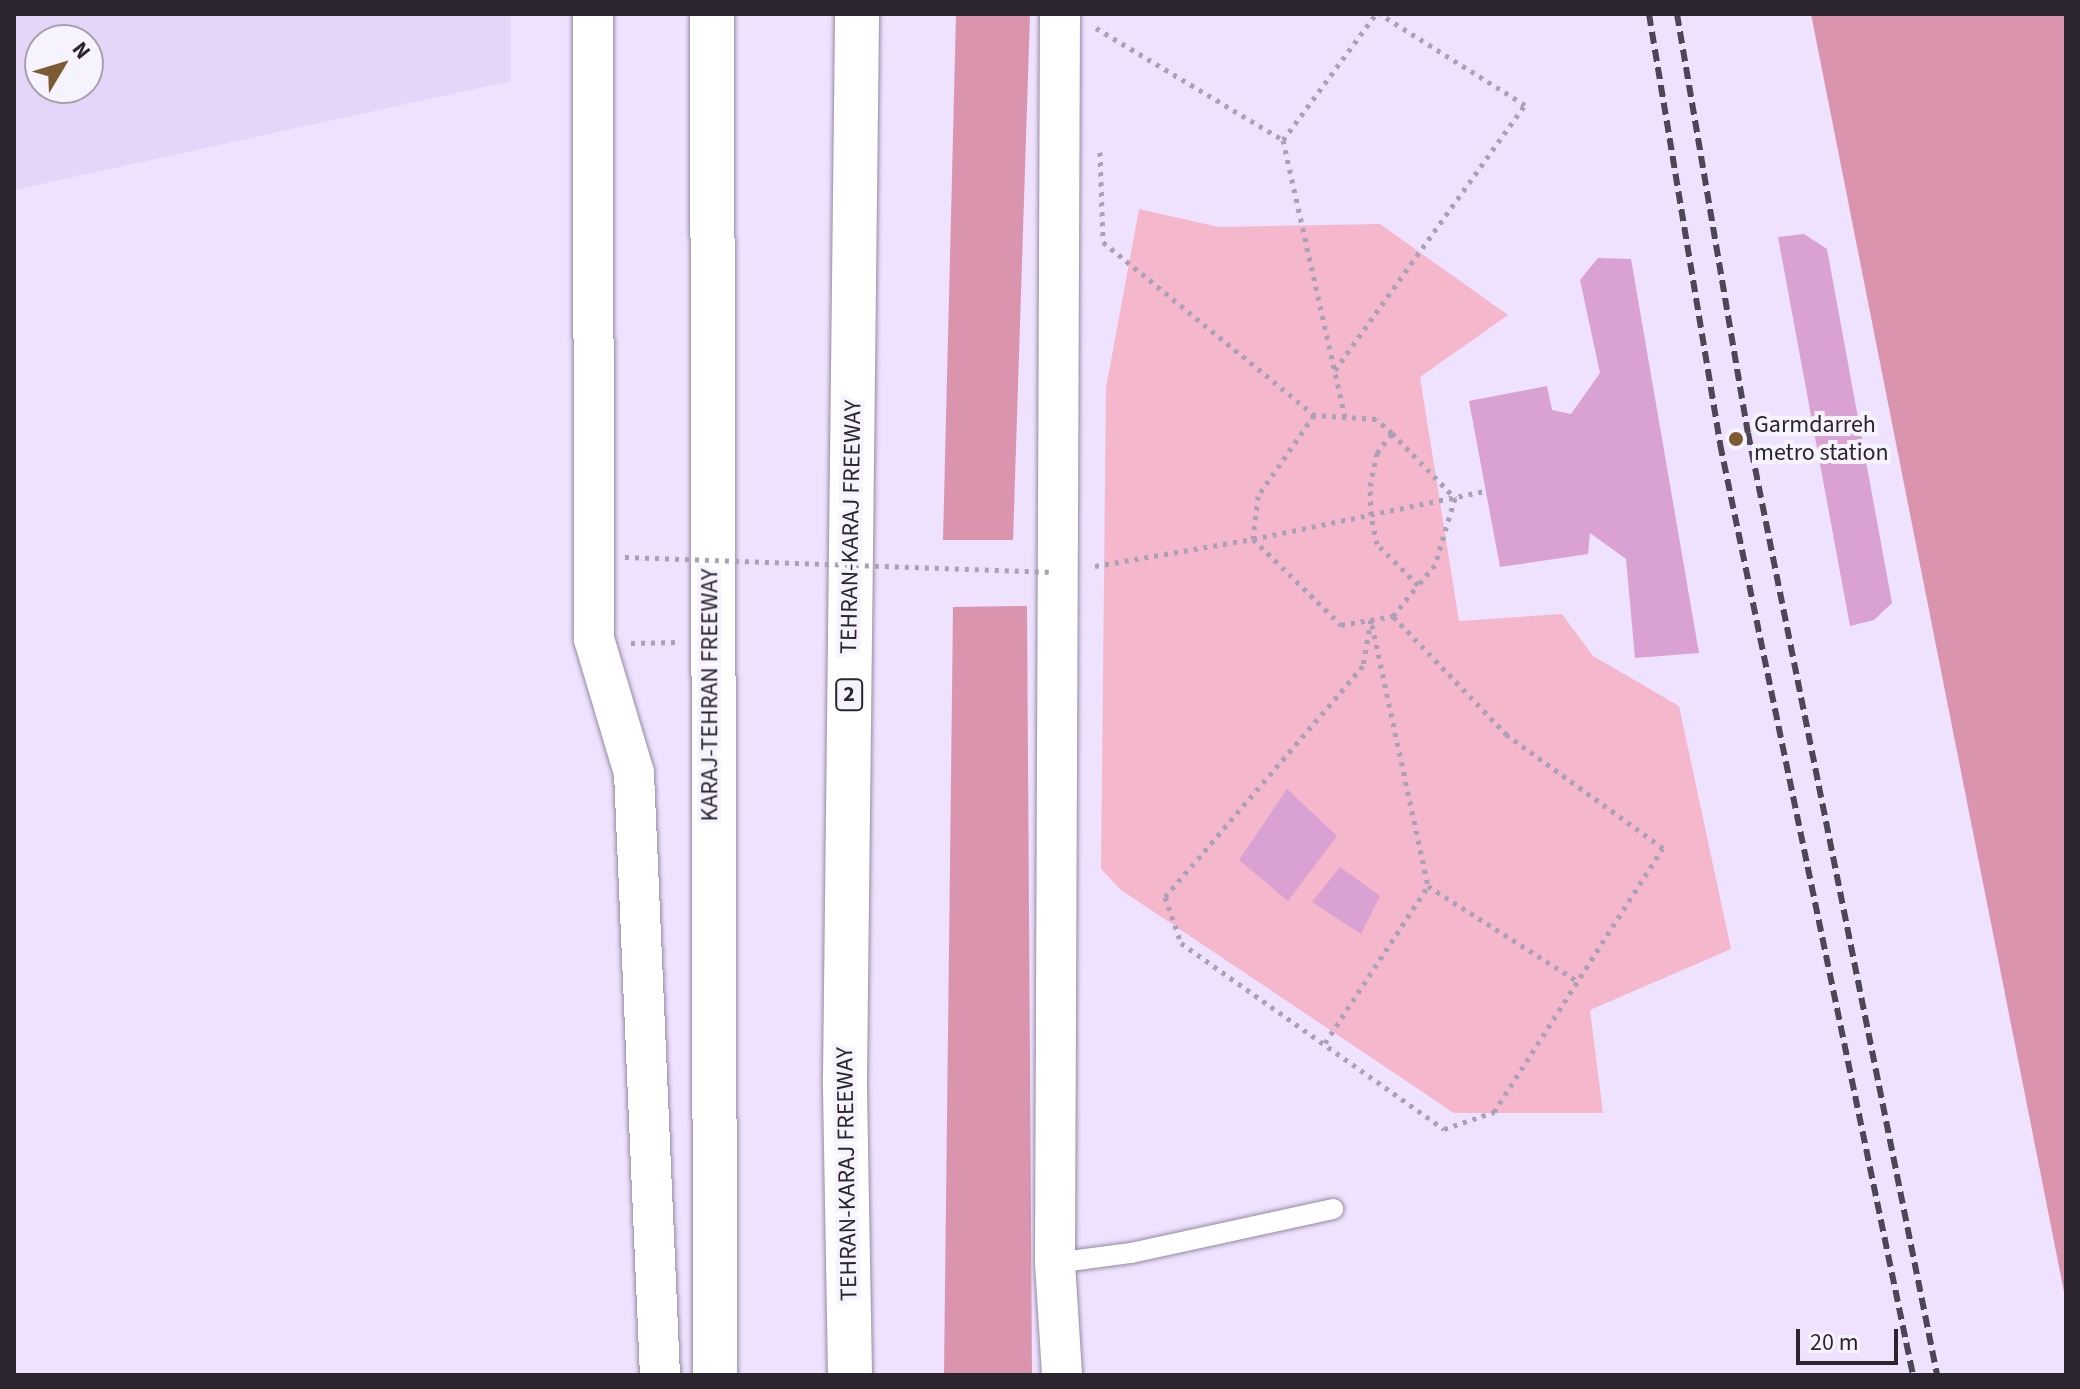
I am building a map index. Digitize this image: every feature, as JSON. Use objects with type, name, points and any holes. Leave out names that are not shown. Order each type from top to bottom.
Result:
[{"type":"highway","name":"KARAJ-TEHRAN FREEWAY","points":[[712,14],[710,642],[715,1375]]},
{"type":"highway","name":"TEHRAN-KARAJ FREEWAY","points":[[850,1375],[845,1077],[857,14]]},
{"type":"highway","points":[[855,173],[871,14]]},
{"type":"street","points":[[593,14],[594,639],[634,773],[660,1375]]},
{"type":"street","points":[[1060,14],[1070,570],[1055,1263],[1062,1375]]},
{"type":"lane","points":[[1055,1263],[1131,1253],[1333,1209]]},
{"type":"path","points":[[1283,140],[1378,14],[1525,105],[1335,370]]},
{"type":"path","points":[[1095,43],[1094,27],[1283,140],[1345,417]]},
{"type":"path","points":[[1099,135],[1103,242],[1314,415],[1376,419],[1455,498]]},
{"type":"path","points":[[1253,539],[1258,496],[1314,415]]},
{"type":"path","points":[[1392,433],[1377,453],[1370,486],[1371,515],[1377,544],[1418,585]]},
{"type":"path","points":[[625,557],[1070,570],[1253,539],[1485,491]]},
{"type":"path","points":[[1253,539],[1341,625],[1393,616],[1435,565],[1455,498]]},
{"type":"path","points":[[1371,620],[1363,666],[1165,897],[1181,943],[1444,1129],[1494,1112],[1663,848],[1507,735],[1393,616]]},
{"type":"path","points":[[1325,1043],[1428,886],[1371,620]]},
{"type":"path","points":[[594,639],[710,642]]},
{"type":"path","points":[[1428,886],[1577,981]]},
{"type":"shaded area","points":[[14,14],[511,14],[511,81],[14,190]]},
{"type":"shaded area","points":[[956,14],[1030,14],[1013,540],[943,540]]},
{"type":"shaded area","points":[[1811,14],[2066,14],[2066,1302]]},
{"type":"shaded area","points":[[1139,209],[1219,227],[1380,224],[1508,315],[1420,377],[1459,621],[1562,614],[1593,656],[1679,706],[1731,949],[1590,1010],[1603,1113],[1454,1113],[1121,890],[1101,869],[1106,388]]},
{"type":"shaded area","points":[[1027,606],[1032,1375],[944,1375],[953,607]]},
{"type":"building","points":[[1804,234],[1827,249],[1892,603],[1874,620],[1850,626],[1778,237]]},
{"type":"building","points":[[1598,258],[1631,259],[1699,653],[1635,658],[1626,559],[1590,533],[1588,554],[1500,567],[1469,401],[1547,386],[1552,410],[1571,414],[1600,373],[1580,280]]},
{"type":"building","points":[[1287,789],[1337,836],[1288,901],[1239,860]]},
{"type":"building","points":[[1340,867],[1380,896],[1361,934],[1312,902]]},
{"type":"railway","points":[[1649,14],[1720,444],[1913,1375]]},
{"type":"railway","points":[[1677,14],[1748,433],[1937,1375]]},
{"type":"place","name":"Garmdarreh metro station","points":[[1736,439]]}]
